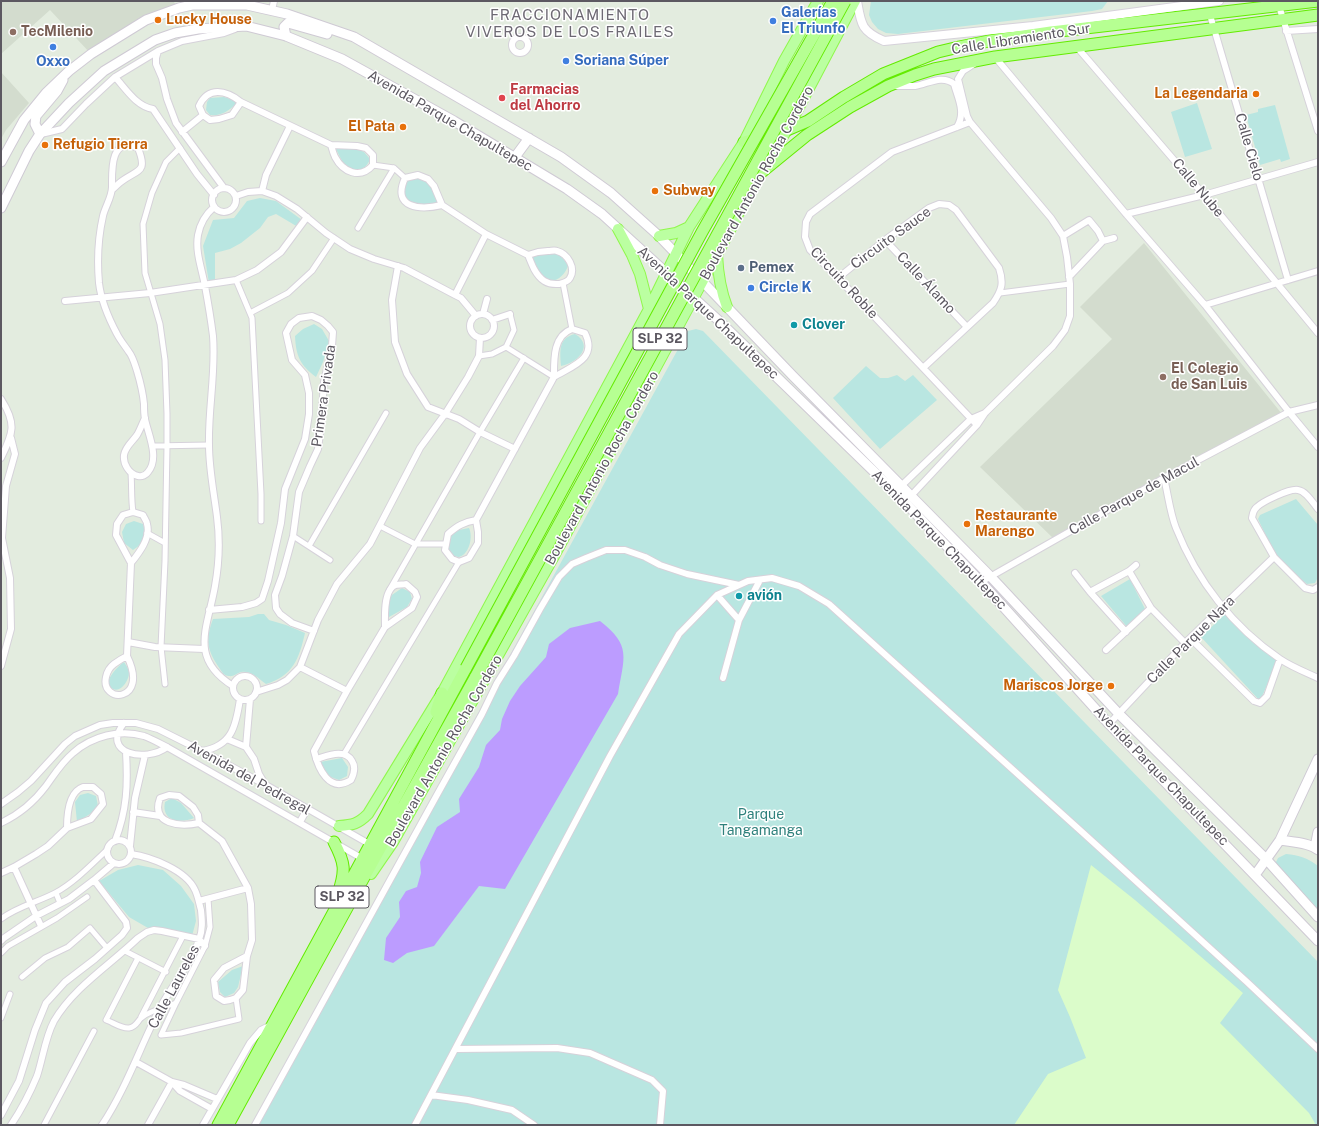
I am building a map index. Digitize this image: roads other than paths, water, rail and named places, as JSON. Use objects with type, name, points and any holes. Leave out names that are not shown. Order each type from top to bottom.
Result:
[{"type":"highway","name":"SLP 32","points":[[218,1125],[698,239],[833,1]]},
{"type":"highway","name":"SLP 32","points":[[228,1125],[476,676],[845,1]]},
{"type":"highway","name":"Calle Libramiento Sur","points":[[744,142],[786,130],[808,121],[844,97],[883,74],[938,52],[989,41],[1051,32],[1318,1]]},
{"type":"highway","name":"Calle Libramiento Sur","points":[[758,175],[807,136],[850,107],[888,86],[934,69],[995,57],[1283,20],[1318,14]]},
{"type":"highway","points":[[1033,26],[1051,32]]},
{"type":"highway","points":[[427,740],[442,694]]},
{"type":"highway","points":[[328,923],[344,876],[343,862],[334,842]]},
{"type":"main road","points":[[339,826],[351,825],[361,821],[368,814],[442,694],[649,309],[690,227],[744,142],[784,61],[818,1]]},
{"type":"main road","name":"Boulevard Antonio Rocha Cordero","points":[[348,906],[393,842],[550,563],[694,298],[758,175],[786,130],[856,1]]},
{"type":"main road","name":"Avenida Parque Chapultepec","points":[[1,162],[24,120],[46,93],[69,70],[91,54],[146,20],[179,8],[192,5],[231,4],[273,6],[287,14],[354,37],[568,161],[608,190],[659,236],[702,282],[992,578],[1119,714],[1266,859],[1318,917]]},
{"type":"main road","points":[[286,36],[284,27],[288,23],[291,23],[336,37],[354,37]]},
{"type":"main road","name":"Avenida Parque Chapultepec","points":[[1,208],[29,152],[40,134],[69,103],[104,71],[155,40],[175,33],[198,29],[246,26],[286,36],[342,59],[454,121],[567,189],[602,214],[717,319],[895,492],[982,582],[1110,724],[1318,941]]},
{"type":"main road","points":[[40,134],[35,124],[36,116],[57,91],[69,70]]},
{"type":"main road","points":[[516,157],[529,138]]},
{"type":"main road","points":[[697,216],[690,242],[690,249],[694,256],[698,258],[710,256],[728,234]]},
{"type":"main road","points":[[659,236],[676,233],[690,227]]},
{"type":"main road","points":[[618,229],[640,274],[649,309]]},
{"type":"main road","points":[[717,254],[721,292],[727,307]]},
{"type":"main road","points":[[649,309],[656,307],[664,308],[669,311],[675,317],[676,331]]},
{"type":"main road","points":[[1255,874],[1280,840],[1318,758]]},
{"type":"main road","points":[[1280,840],[1316,848],[1318,832]]},
{"type":"street","points":[[856,1],[860,22],[870,35],[884,41],[1033,26],[1219,1]]},
{"type":"street","points":[[1279,6],[1318,131]]},
{"type":"street","name":"Calle Cielo","points":[[1210,14],[1288,280]]},
{"type":"street","points":[[40,134],[62,130],[86,104],[115,77],[158,51],[182,42],[224,33],[246,26]]},
{"type":"street","points":[[1286,31],[1318,29]]},
{"type":"street","name":"Calle Nube","points":[[1076,46],[1204,195],[1318,333]]},
{"type":"street","points":[[158,51],[156,64],[176,123],[224,188],[231,190],[236,196],[235,206],[227,212],[222,212],[214,206],[213,203],[214,195],[220,189],[224,188]]},
{"type":"street","points":[[995,57],[1126,214],[1205,305],[1318,447]]},
{"type":"street","points":[[957,127],[962,118],[962,110],[956,83],[963,71],[980,60]]},
{"type":"street","points":[[115,77],[135,100],[144,106],[153,109],[197,174],[214,195]]},
{"type":"street","points":[[888,86],[915,86],[943,79],[956,83]]},
{"type":"street","points":[[904,502],[977,425],[985,413],[1053,346],[1065,330],[1070,316],[1070,284],[1063,236],[1051,218],[970,122],[956,83]]},
{"type":"street","points":[[241,102],[232,115],[210,120],[203,115],[199,106],[207,94],[223,91],[241,102],[331,145],[345,144],[366,148],[373,155],[373,165],[368,171],[350,173],[335,157],[331,145]]},
{"type":"street","points":[[182,132],[203,115]]},
{"type":"street","name":"Circuito Roble","points":[[970,122],[892,152],[810,214],[806,222],[805,237],[810,250],[977,425]]},
{"type":"street","points":[[167,130],[176,123]]},
{"type":"street","points":[[262,191],[266,175],[290,126]]},
{"type":"street","points":[[112,190],[122,181],[136,174],[142,167],[143,159],[138,148],[131,145],[122,147],[115,155],[111,169],[112,190],[103,214],[99,236],[98,261],[99,284],[108,314],[114,328],[130,353],[137,372],[144,402],[145,418],[152,446],[153,457],[151,469],[146,475],[139,476],[131,473],[126,467],[124,455],[129,445],[138,434],[145,418]]},
{"type":"street","points":[[165,684],[162,647],[167,446],[165,360],[160,324],[145,273],[143,224],[152,193],[166,162],[180,148]]},
{"type":"street","points":[[1126,214],[1204,195],[1318,162]]},
{"type":"street","points":[[373,165],[394,168],[405,178]]},
{"type":"street","points":[[197,174],[208,168]]},
{"type":"street","points":[[358,228],[394,168]]},
{"type":"street","points":[[405,178],[418,175],[428,179],[434,186],[442,205],[486,234],[528,255],[534,269],[541,279],[551,284],[563,283],[569,280],[572,274],[572,265],[566,255],[557,251],[538,252],[528,255]]},
{"type":"street","points":[[405,178],[400,188],[402,198],[409,205],[419,207],[442,205]]},
{"type":"street","points":[[236,196],[248,192],[262,191],[276,196],[297,209],[350,249],[374,259],[404,268],[461,298],[476,316]]},
{"type":"street","name":"Circuito Sauce","points":[[838,278],[929,208],[939,204],[949,205],[956,210],[999,268],[1002,283],[1000,293]]},
{"type":"street","points":[[214,206],[206,215],[198,235],[198,257],[205,286],[213,336],[214,367],[209,445],[212,485],[217,519],[219,559],[215,587],[204,636],[204,650],[213,669],[233,686]]},
{"type":"street","points":[[65,302],[205,286],[236,280],[257,270],[281,252],[307,217]]},
{"type":"street","points":[[1063,236],[1089,220],[1098,231],[1103,241]]},
{"type":"street","points":[[455,295],[486,234]]},
{"type":"street","points":[[250,313],[288,293],[312,271],[334,238]]},
{"type":"street","points":[[1069,277],[1103,241],[1114,238]]},
{"type":"street","name":"Calle Álamo","points":[[886,240],[967,327]]},
{"type":"street","points":[[398,266],[392,300],[395,342],[407,374],[428,407],[459,419],[480,432],[515,449]]},
{"type":"street","points":[[1205,305],[1318,271]]},
{"type":"street","points":[[236,280],[252,318],[261,521]]},
{"type":"street","points":[[563,283],[572,329]]},
{"type":"street","points":[[923,368],[993,303],[1000,293],[1070,284]]},
{"type":"street","points":[[483,314],[487,299]]},
{"type":"street","points":[[483,314],[492,320],[493,328],[490,334],[484,338],[480,338],[474,335],[470,329],[471,322],[476,316],[483,314]]},
{"type":"street","points":[[479,356],[492,354],[506,347],[514,330],[510,314],[492,320]]},
{"type":"street","name":"Primera Privada","points":[[209,610],[242,607],[256,603],[262,599],[268,581],[281,523],[285,489],[305,439],[309,414],[309,393],[305,375],[292,360],[286,333],[291,324],[299,318],[312,316],[321,320],[328,326],[332,332],[332,346],[324,382],[318,449],[299,492],[293,536],[275,595],[276,608],[280,614],[292,623],[314,631]]},
{"type":"street","points":[[344,754],[459,562],[469,558],[478,543],[476,520],[554,377],[555,355],[558,339],[565,331],[572,329],[585,333],[589,341],[587,353],[579,364],[554,377]]},
{"type":"street","points":[[246,747],[250,699],[256,692],[278,685],[286,680],[300,667],[318,620],[337,584],[370,544],[420,448],[445,414],[479,356],[480,338]]},
{"type":"street","points":[[506,347],[554,377]]},
{"type":"street","points":[[385,627],[386,598],[390,589],[524,358]]},
{"type":"street","points":[[1,399],[12,421],[11,438],[15,454],[6,486],[2,538],[10,578],[11,628],[1,666]]},
{"type":"street","name":"Calle Parque de Macul","points":[[982,582],[992,578],[1164,478],[1289,412],[1318,405]]},
{"type":"street","points":[[309,546],[386,413]]},
{"type":"street","points":[[895,492],[971,419],[985,413]]},
{"type":"street","points":[[1,458],[11,438]]},
{"type":"street","points":[[152,446],[209,445]]},
{"type":"street","points":[[131,473],[131,500],[133,512]]},
{"type":"street","points":[[1164,478],[1175,527],[1195,569],[1222,607],[1258,643],[1280,659],[1318,678]]},
{"type":"street","points":[[1318,509],[1305,493],[1299,490],[1291,490],[1257,506],[1253,511],[1252,518],[1274,557],[1306,588],[1313,590],[1318,587]]},
{"type":"street","points":[[127,656],[114,664],[107,674],[105,682],[106,687],[114,694],[123,695],[126,693],[133,683],[134,678],[127,656],[131,563],[116,535],[117,524],[120,519],[123,515],[133,512],[143,515],[148,524],[147,539],[138,555],[131,563]]},
{"type":"street","points":[[459,562],[452,559],[445,550],[448,534],[457,525],[476,520]]},
{"type":"street","points":[[380,526],[415,544],[445,544]]},
{"type":"street","points":[[147,533],[165,543]]},
{"type":"street","points":[[293,536],[330,560]]},
{"type":"street","points":[[256,1125],[456,762],[497,683],[559,577],[572,564],[586,558],[606,550],[625,550],[687,574],[739,585]]},
{"type":"street","name":"Calle Parque Nara","points":[[1110,724],[1185,643],[1191,639],[1274,557]]},
{"type":"street","points":[[1090,592],[1129,571],[1136,565]]},
{"type":"street","points":[[1129,571],[1150,608],[1185,643]]},
{"type":"street","points":[[1075,572],[1090,592],[1126,632]]},
{"type":"street","points":[[415,1125],[610,756],[679,634],[717,595],[748,581],[772,578],[799,586],[829,604],[1247,982],[1318,1049]]},
{"type":"street","points":[[723,678],[740,620],[760,580]]},
{"type":"street","points":[[316,759],[329,755],[344,754],[348,756],[351,759],[354,768],[351,780],[344,784],[332,783],[325,777],[316,759],[314,751],[385,627],[412,608],[416,597],[415,592],[406,584],[394,585],[390,589]]},
{"type":"street","points":[[717,595],[740,620]]},
{"type":"street","points":[[1106,650],[1150,608]]},
{"type":"street","points":[[1191,639],[1254,701],[1260,703],[1267,696],[1280,659]]},
{"type":"street","points":[[128,642],[146,646],[204,650]]},
{"type":"street","points":[[300,667],[347,691]]},
{"type":"street","points":[[250,699],[240,699],[234,694],[233,686],[237,679],[244,676],[254,681],[257,688],[256,692]]},
{"type":"street","points":[[202,751],[217,747],[227,739],[237,717],[240,699]]},
{"type":"street","points":[[237,717],[248,720]]},
{"type":"street","points":[[115,841],[122,819],[126,797],[126,752],[118,744],[118,733],[124,723]]},
{"type":"street","name":"Avenida del Pedregal","points":[[1,804],[31,781],[75,736],[100,726],[124,723],[143,724],[152,726],[202,751],[266,785],[371,845]]},
{"type":"street","name":"Avenida del Pedregal","points":[[1,823],[10,819],[29,805],[45,788],[72,753],[93,740],[118,733],[146,737],[167,746],[363,859]]},
{"type":"street","points":[[227,739],[246,747],[254,759],[259,774],[266,785]]},
{"type":"street","name":"Avenida del Pedregal","points":[[126,752],[144,755],[160,752],[167,746]]},
{"type":"street","points":[[130,846],[126,842],[120,840],[115,841],[110,844],[107,854],[114,863],[119,864],[125,863],[131,854],[130,846],[133,812],[144,755]]},
{"type":"street","points":[[1,873],[42,850],[67,828],[91,819],[103,804],[101,794],[93,787],[82,788],[74,795],[68,816],[67,828]]},
{"type":"street","points":[[199,823],[190,825],[167,823],[160,816],[157,807],[160,798],[169,795],[179,796],[193,807],[198,815],[199,823],[222,841],[248,888],[251,904],[252,940],[247,956],[243,990],[236,998],[224,1001],[216,996],[214,980],[224,968],[247,956]]},
{"type":"street","points":[[126,797],[135,798]]},
{"type":"street","points":[[300,822],[307,809]]},
{"type":"street","points":[[133,812],[160,816]]},
{"type":"street","points":[[1,919],[56,893],[80,875],[108,849]]},
{"type":"street","name":"Calle Laureles","points":[[102,1125],[136,1062],[160,1009],[193,954],[200,939],[202,929],[199,901],[195,888],[165,864],[144,856],[131,854]]},
{"type":"street","points":[[8,946],[3,940],[36,916],[69,899],[114,863]]},
{"type":"street","points":[[14,867],[30,904],[42,926]]},
{"type":"street","points":[[1,1115],[19,1081],[35,1030],[46,1003],[65,982],[122,935],[126,928],[126,922],[94,880]]},
{"type":"street","points":[[199,901],[248,888]]},
{"type":"street","points":[[56,893],[60,904]]},
{"type":"street","points":[[1,953],[8,946],[56,918],[87,897]]},
{"type":"street","points":[[69,899],[74,906]]},
{"type":"street","points":[[208,899],[210,927],[206,946],[161,1035],[181,1033],[239,1019],[236,998]]},
{"type":"street","points":[[22,977],[45,958],[68,947],[90,928],[107,948]]},
{"type":"street","points":[[11,1125],[22,1108],[37,1076],[47,1039],[54,1022],[64,1006],[74,995],[138,938],[147,932],[154,930],[162,931],[200,939],[206,946]]},
{"type":"street","points":[[138,958],[106,1020],[123,1027],[130,1028],[135,1026],[141,1018],[166,972],[183,936]]},
{"type":"street","points":[[125,951],[166,972]]},
{"type":"street","points":[[1,1018],[10,994]]},
{"type":"street","points":[[141,1018],[176,1003]]},
{"type":"street","points":[[203,1125],[250,1043],[261,1030],[274,1024]]},
{"type":"street","points":[[44,1125],[94,1031]]},
{"type":"street","points":[[456,1049],[557,1048],[590,1054],[652,1080],[663,1090],[660,1125]]},
{"type":"street","points":[[136,1062],[172,1082],[184,1085],[217,1099]]},
{"type":"street","points":[[172,1082],[180,1091],[212,1109]]},
{"type":"street","points":[[148,1125],[172,1082]]},
{"type":"street","points":[[431,1096],[468,1100],[512,1110],[534,1125]]},
{"type":"place","name":"Lucky House","points":[[158,20]]},
{"type":"place","name":"Galerías El Triunfo","points":[[773,21]]},
{"type":"place","name":"TecMilenio","points":[[13,32]]},
{"type":"place","name":"Oxxo","points":[[53,47]]},
{"type":"place","name":"Soriana Súper","points":[[566,61]]},
{"type":"place","name":"La Legendaria","points":[[1256,94]]},
{"type":"place","name":"Farmacias del Ahorro","points":[[502,98]]},
{"type":"place","name":"El Pata","points":[[403,127]]},
{"type":"place","name":"Refugio Tierra","points":[[45,145]]},
{"type":"place","name":"Subway","points":[[655,191]]},
{"type":"place","name":"Pemex","points":[[741,268]]},
{"type":"place","name":"Circle K","points":[[751,288]]},
{"type":"place","name":"Clover","points":[[794,325]]},
{"type":"place","name":"El Colegio de San Luis","points":[[1163,377]]},
{"type":"place","name":"Restaurante Marengo","points":[[967,524]]},
{"type":"place","name":"avión","points":[[739,596]]},
{"type":"place","name":"Mariscos Jorge","points":[[1111,686]]},
{"type":"district","name":"FRACCIONAMIENTO VIVEROS DE LOS FRAILES","points":[[570,24]]},
{"type":"park label","name":"Parque Tangamanga","points":[[761,824]]}]
